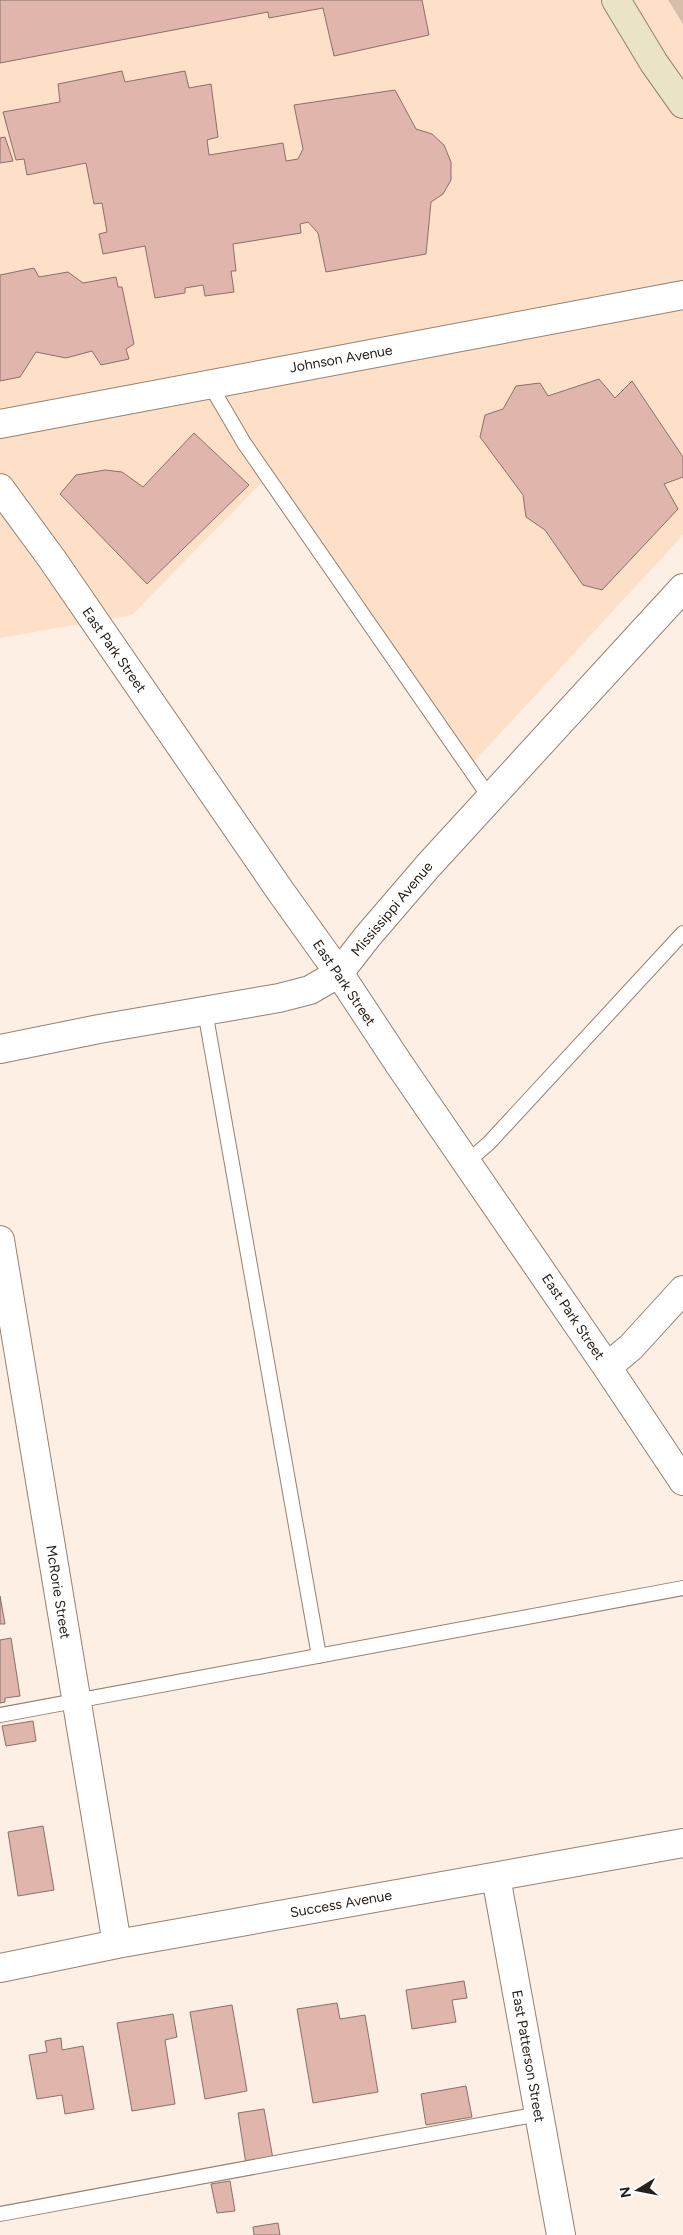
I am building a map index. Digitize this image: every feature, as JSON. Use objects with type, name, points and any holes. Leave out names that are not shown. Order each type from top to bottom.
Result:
[{"type":"street","points":[[616,0],[683,104]]},
{"type":"street","name":"Johnson Avenue","points":[[0,424],[209,383],[683,296]]},
{"type":"street","name":"East Park Street","points":[[0,488],[52,560],[280,892],[339,973],[683,1481]]},
{"type":"street","name":"Mississippi Avenue","points":[[0,1049],[310,990],[339,973],[422,873],[683,588]]},
{"type":"street","name":"McRorie Street","points":[[0,1240],[117,1944]]},
{"type":"street","points":[[607,1367],[631,1347],[683,1290]]},
{"type":"street","name":"Success Avenue","points":[[0,1968],[117,1944],[683,1843]]},
{"type":"street","name":"East Patterson Street","points":[[496,1877],[561,2235]]},
{"type":"lane","points":[[209,383],[244,443],[490,798]]},
{"type":"lane","points":[[466,1162],[489,1143],[683,933]]},
{"type":"lane","points":[[205,1011],[319,1656]]},
{"type":"lane","points":[[0,1715],[683,1588]]},
{"type":"lane","points":[[0,2214],[539,2114]]},
{"type":"shaded area","points":[[0,0],[683,0],[683,535],[472,764],[270,474],[132,615],[0,638]]},
{"type":"shaded area","points":[[668,0],[683,0],[683,24]]},
{"type":"building","points":[[0,0],[422,0],[429,35],[334,56],[323,8],[269,18],[268,12],[0,63]]},
{"type":"building","points":[[122,71],[125,82],[185,71],[189,88],[211,84],[218,137],[207,140],[209,155],[283,143],[286,161],[298,159],[303,149],[294,105],[395,90],[416,129],[432,134],[444,145],[451,162],[451,180],[443,194],[431,202],[426,254],[326,272],[318,233],[308,222],[300,224],[301,233],[233,244],[236,271],[231,271],[234,292],[205,296],[203,285],[185,288],[185,293],[155,298],[145,246],[103,254],[99,234],[107,232],[102,203],[94,204],[86,163],[27,175],[24,159],[16,160],[3,112],[60,102],[58,84]]},
{"type":"building","points":[[5,137],[13,161],[0,163],[0,138]]},
{"type":"building","points":[[34,268],[39,277],[68,272],[83,283],[116,277],[118,287],[122,287],[134,344],[126,349],[129,359],[101,365],[92,351],[66,358],[36,352],[20,377],[0,381],[0,275]]},
{"type":"building","points":[[599,379],[615,398],[632,381],[683,457],[683,477],[664,484],[678,509],[602,590],[583,585],[545,530],[526,517],[523,495],[480,437],[485,415],[503,409],[516,386],[540,383],[548,396]]},
{"type":"building","points":[[194,433],[249,485],[147,584],[60,494],[76,475],[105,470],[122,472],[143,487]]},
{"type":"building","points":[[0,1596],[5,1624],[0,1624]]},
{"type":"building","points":[[11,1638],[20,1696],[5,1698],[5,1702],[0,1703],[0,1640]]},
{"type":"building","points":[[33,1721],[36,1741],[6,1746],[2,1726]]},
{"type":"building","points":[[43,1826],[54,1890],[18,1896],[8,1832]]},
{"type":"building","points":[[464,1981],[467,1998],[452,2000],[456,2022],[412,2029],[406,1990]]},
{"type":"building","points":[[337,2003],[340,2019],[365,2015],[378,2092],[313,2103],[297,2009]]},
{"type":"building","points":[[232,2005],[247,2091],[205,2099],[190,2012]]},
{"type":"building","points":[[173,2014],[177,2037],[165,2040],[175,2104],[132,2111],[117,2023]]},
{"type":"building","points":[[61,2038],[62,2050],[83,2046],[94,2109],[65,2114],[62,2095],[37,2099],[29,2055],[47,2052],[45,2041]]},
{"type":"building","points":[[466,2086],[472,2117],[426,2125],[421,2094]]},
{"type":"building","points":[[264,2109],[273,2159],[246,2164],[238,2113]]},
{"type":"building","points":[[230,2181],[235,2211],[217,2213],[211,2184]]},
{"type":"building","points":[[278,2223],[280,2235],[254,2235],[253,2227]]}]
